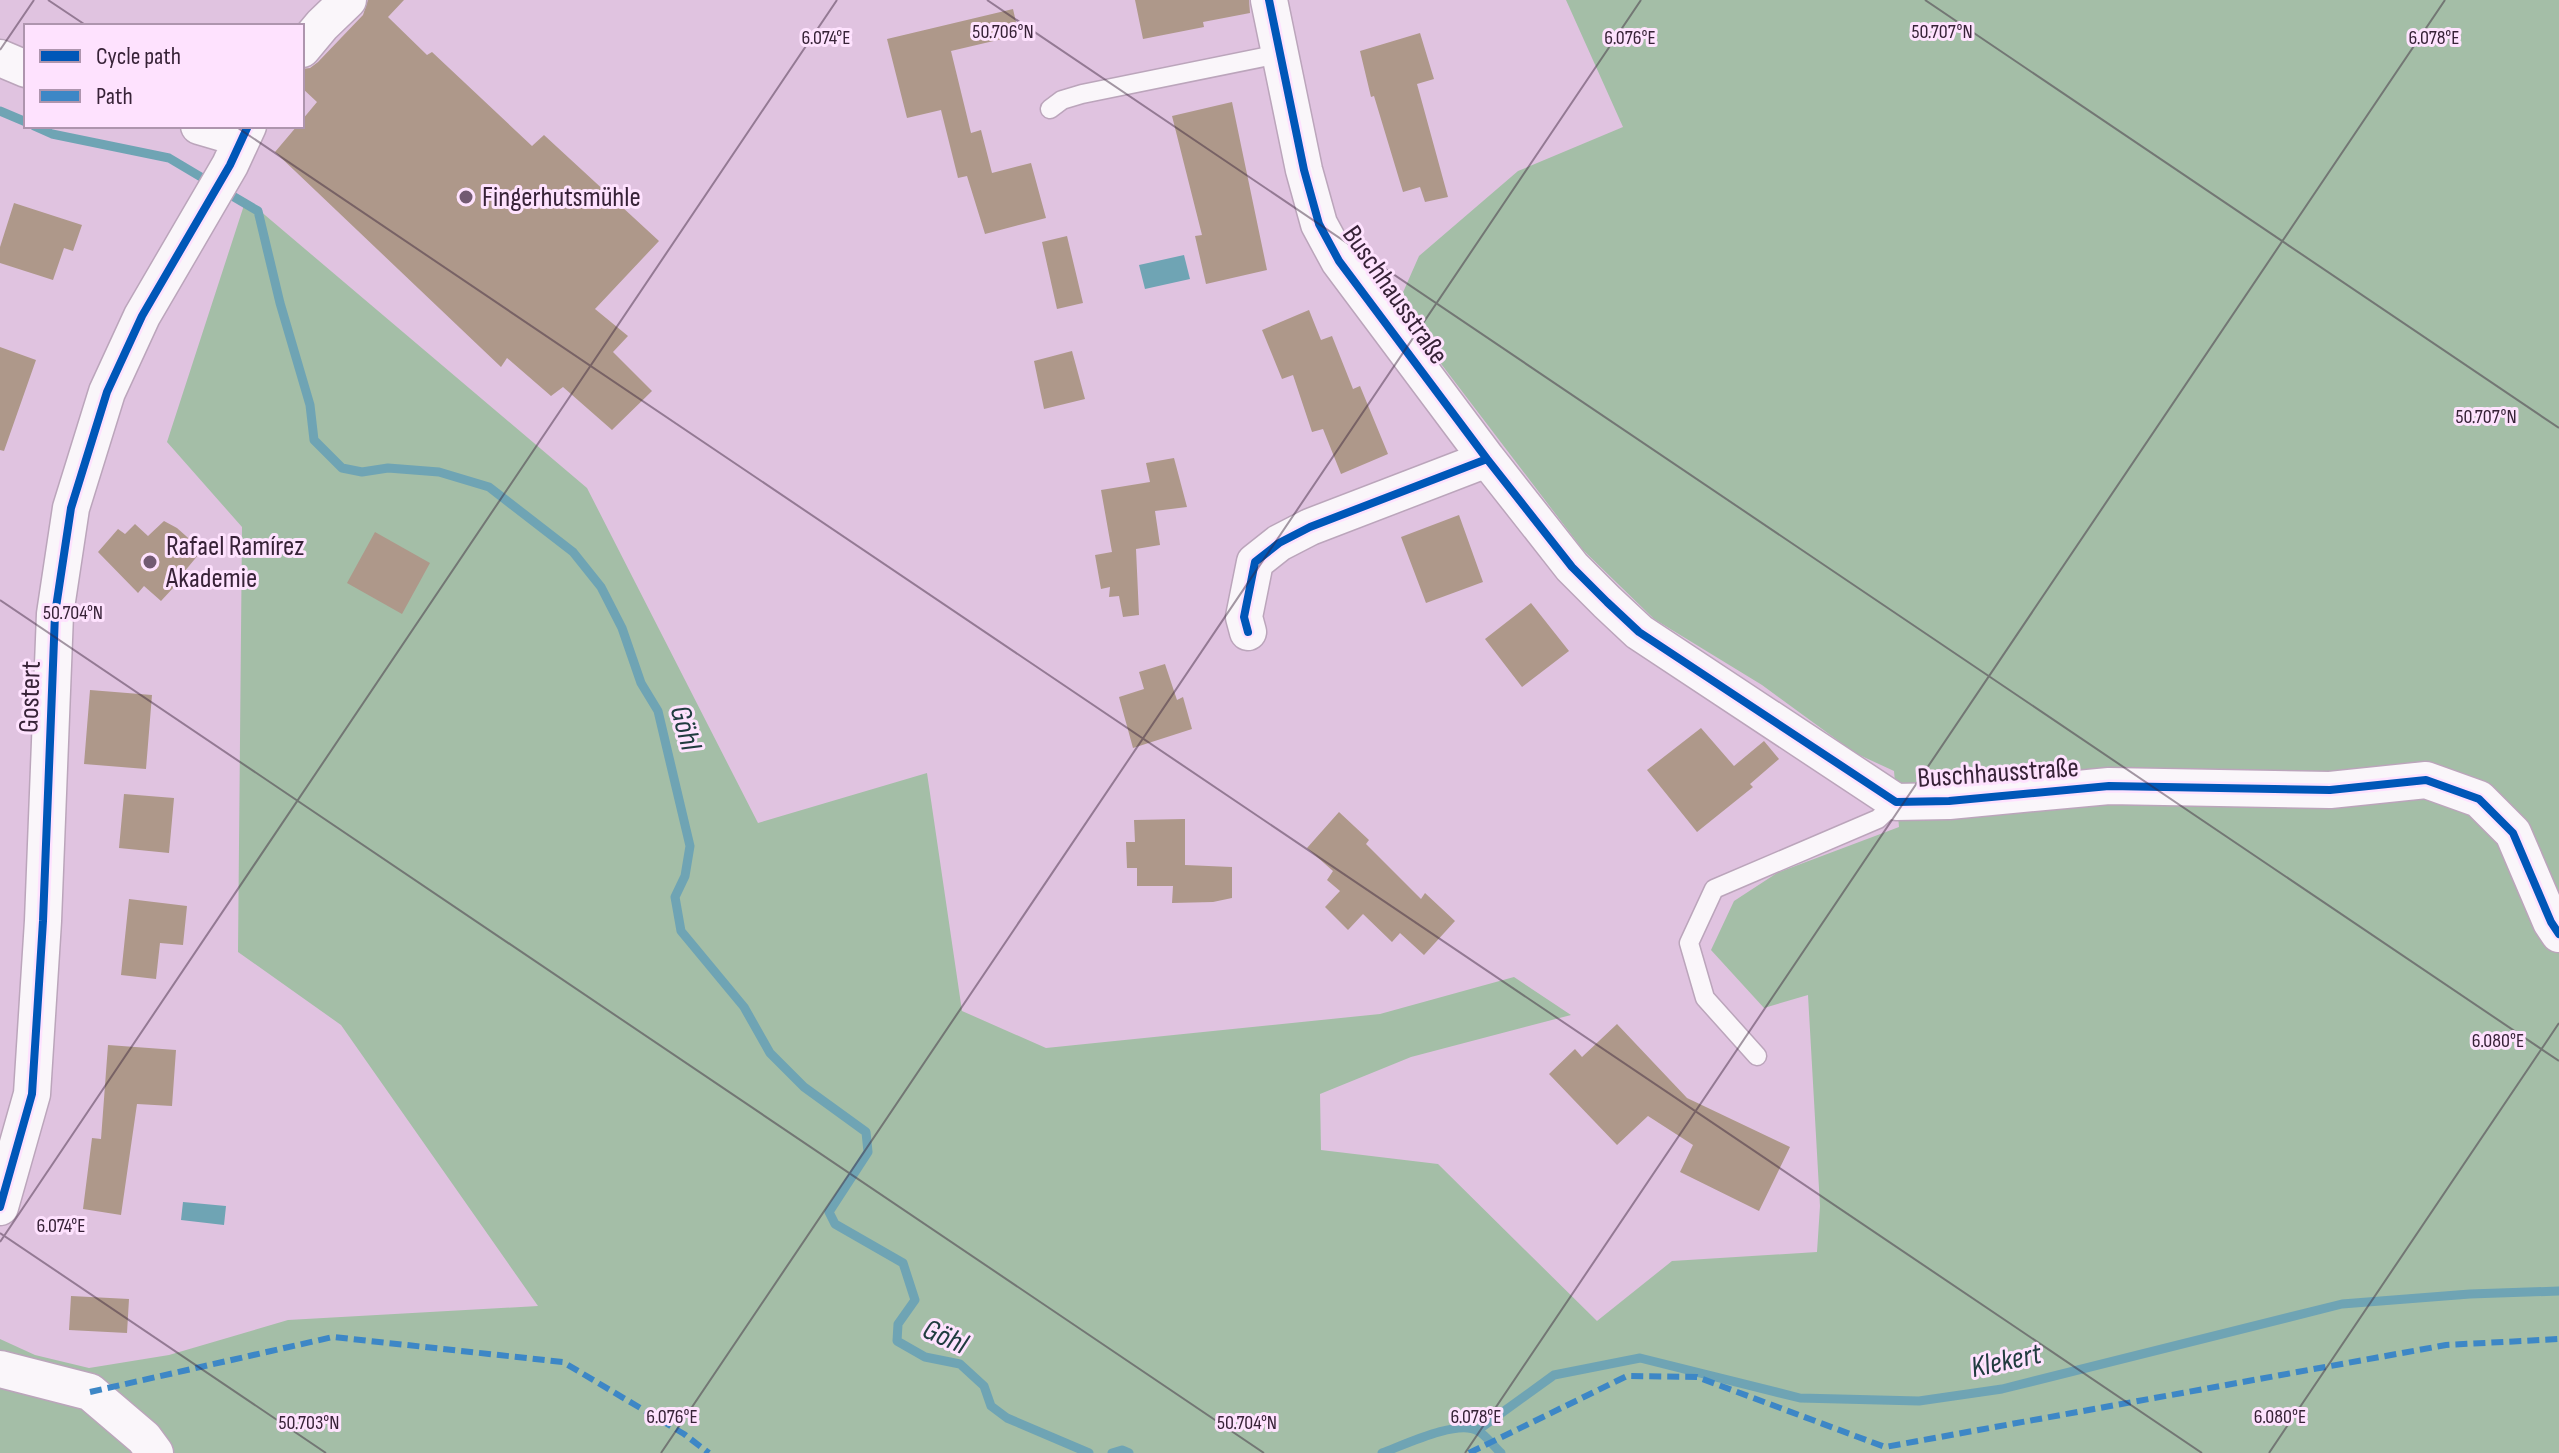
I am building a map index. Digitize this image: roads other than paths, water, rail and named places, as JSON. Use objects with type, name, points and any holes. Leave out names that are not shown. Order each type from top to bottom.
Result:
[{"type":"street","points":[[304,47],[348,0]]},
{"type":"street","name":"Buschhausstraße","points":[[1269,0],[1304,170],[1319,224],[1339,261],[1572,567],[1639,632],[1896,802],[1949,801],[2109,786],[2330,790],[2426,780],[2479,799],[2513,833],[2559,934]]},
{"type":"street","points":[[0,58],[24,68]]},
{"type":"street","points":[[204,128],[239,143]]},
{"type":"street","name":"Gostert","points":[[0,1207],[32,1094],[43,921],[55,614],[71,508],[107,392],[142,316],[239,143]]},
{"type":"street","points":[[1248,632],[1244,617],[1255,562],[1279,543],[1310,527],[1487,459]]},
{"type":"street","points":[[0,1369],[90,1392],[144,1438],[155,1453]]},
{"type":"lane","points":[[1050,109],[1062,100],[1082,94],[1279,54]]},
{"type":"lane","points":[[1757,1056],[1705,998],[1689,943],[1714,889],[1878,819],[1896,802]]},
{"type":"water","points":[[1184,255],[1190,279],[1145,289],[1139,265]]},
{"type":"water","points":[[183,1202],[226,1206],[224,1225],[181,1220]]},
{"type":"waterway","name":"Göhl","points":[[0,111],[24,121]]},
{"type":"waterway","name":"Göhl","points":[[38,128],[52,134],[169,158],[211,183]]},
{"type":"waterway","name":"Göhl","points":[[224,191],[258,211],[280,303],[310,405],[314,440],[342,468],[362,472],[388,468],[439,472],[489,487],[573,552],[601,587],[622,628],[641,683],[658,711],[690,846],[685,876],[675,897],[681,931],[744,1007],[770,1053],[804,1087],[866,1132],[868,1152],[829,1212],[835,1224],[903,1263],[915,1300],[898,1324],[897,1341],[925,1357],[960,1364],[984,1386],[991,1406],[1007,1418],[1089,1453]]},
{"type":"waterway","name":"Klekert","points":[[1478,1430],[1554,1375],[1640,1358],[1800,1398],[1919,1401],[2002,1389],[2342,1304],[2559,1291]]},
{"type":"waterway","name":"Göhl","points":[[1382,1453],[1430,1434],[1457,1428],[1478,1431],[1501,1453]]},
{"type":"waterway","name":"Göhl","points":[[1112,1453],[1122,1450],[1129,1453]]},
{"type":"place","name":"Fingerhutsmühle","points":[[466,197]]},
{"type":"place","name":"Rafael Ramírez Akademie","points":[[150,562]]}]
